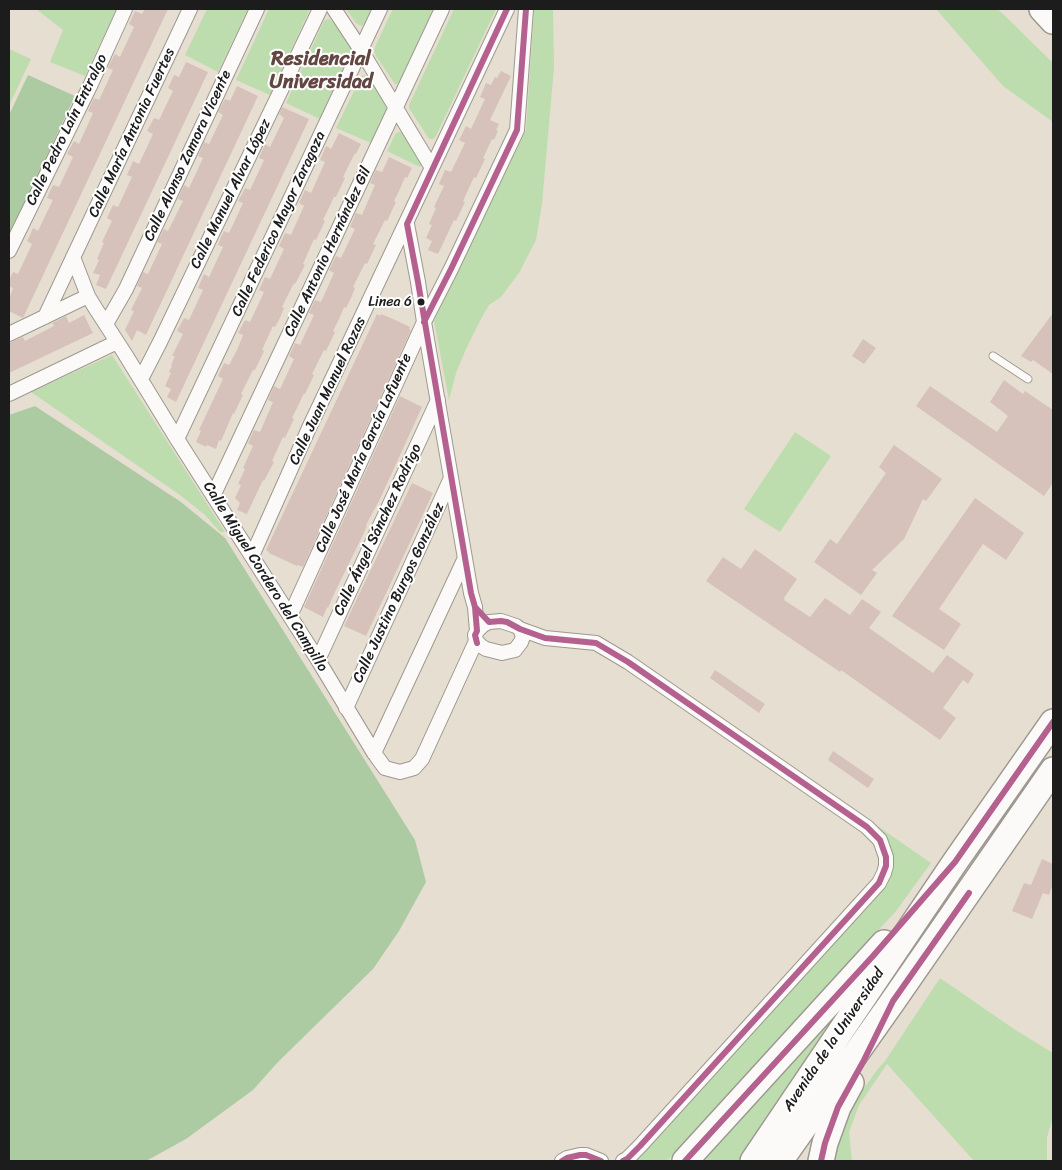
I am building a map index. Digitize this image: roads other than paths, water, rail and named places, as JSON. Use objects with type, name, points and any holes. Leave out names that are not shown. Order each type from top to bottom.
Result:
[{"type":"highway","points":[[1042,9],[1053,21]]},
{"type":"highway","name":"Avenida de la Universidad","points":[[753,1161],[954,862],[1053,722]]},
{"type":"highway","name":"Avenida de la Universidad","points":[[780,1161],[1052,772]]},
{"type":"highway","points":[[685,1161],[873,956],[954,862]]},
{"type":"highway","points":[[821,1161],[825,1143],[838,1107],[893,1001]]},
{"type":"street","name":"Calle Pedro Laín Entralgo","points":[[9,250],[90,86],[125,9]]},
{"type":"street","name":"Calle María Antonia Fuertes","points":[[45,317],[190,9]]},
{"type":"street","name":"Calle Alonso Zamora Vicente","points":[[106,324],[118,303],[257,9]]},
{"type":"street","name":"Calle Manuel Alvar López","points":[[141,379],[320,9]]},
{"type":"street","points":[[334,9],[432,168]]},
{"type":"street","name":"Calle Federico Mayor Zaragoza","points":[[177,439],[380,9]]},
{"type":"street","name":"Calle Antonio Hernández Gil","points":[[213,496],[442,9]]},
{"type":"street","name":"Calle José María García Lafuente","points":[[290,616],[424,322],[517,130],[526,9]]},
{"type":"street","points":[[505,14],[517,18],[524,26]]},
{"type":"street","name":"Calle Juan Manuel Rozas","points":[[252,556],[309,428],[505,14]]},
{"type":"street","points":[[407,224],[480,640]]},
{"type":"street","name":"Calle Miguel Cordero del Campillo","points":[[73,257],[91,301],[385,768],[400,772],[414,768],[422,759],[466,662],[480,640]]},
{"type":"street","points":[[388,262],[401,261],[415,269]]},
{"type":"street","points":[[9,334],[45,317],[91,301],[118,303]]},
{"type":"street","points":[[9,394],[117,342]]},
{"type":"street","points":[[403,368],[417,363],[432,368]]},
{"type":"street","name":"Calle Ángel Sánchez Rodrigo","points":[[318,660],[438,400]]},
{"type":"street","points":[[167,421],[189,415]]},
{"type":"street","name":"Calle Justino Burgos González","points":[[346,708],[451,478]]},
{"type":"street","points":[[239,535],[252,531],[269,519]]},
{"type":"street","points":[[374,753],[465,558]]},
{"type":"street","points":[[475,606],[489,622]]},
{"type":"street","points":[[480,640],[483,625],[489,622],[501,621],[545,638],[596,643],[628,662],[867,826],[880,840],[886,857],[886,866],[879,883],[640,1146],[627,1159],[622,1161]]},
{"type":"street","points":[[480,640],[502,653],[515,650],[521,642],[520,629]]},
{"type":"street","points":[[517,647],[545,638]]},
{"type":"street","points":[[562,1161],[580,1154],[601,1161]]},
{"type":"lane","points":[[993,356],[1028,379]]},
{"type":"place","name":"Linea 6","points":[[421,302]]},
{"type":"district","name":"Residencial Universidad","points":[[321,72]]}]
